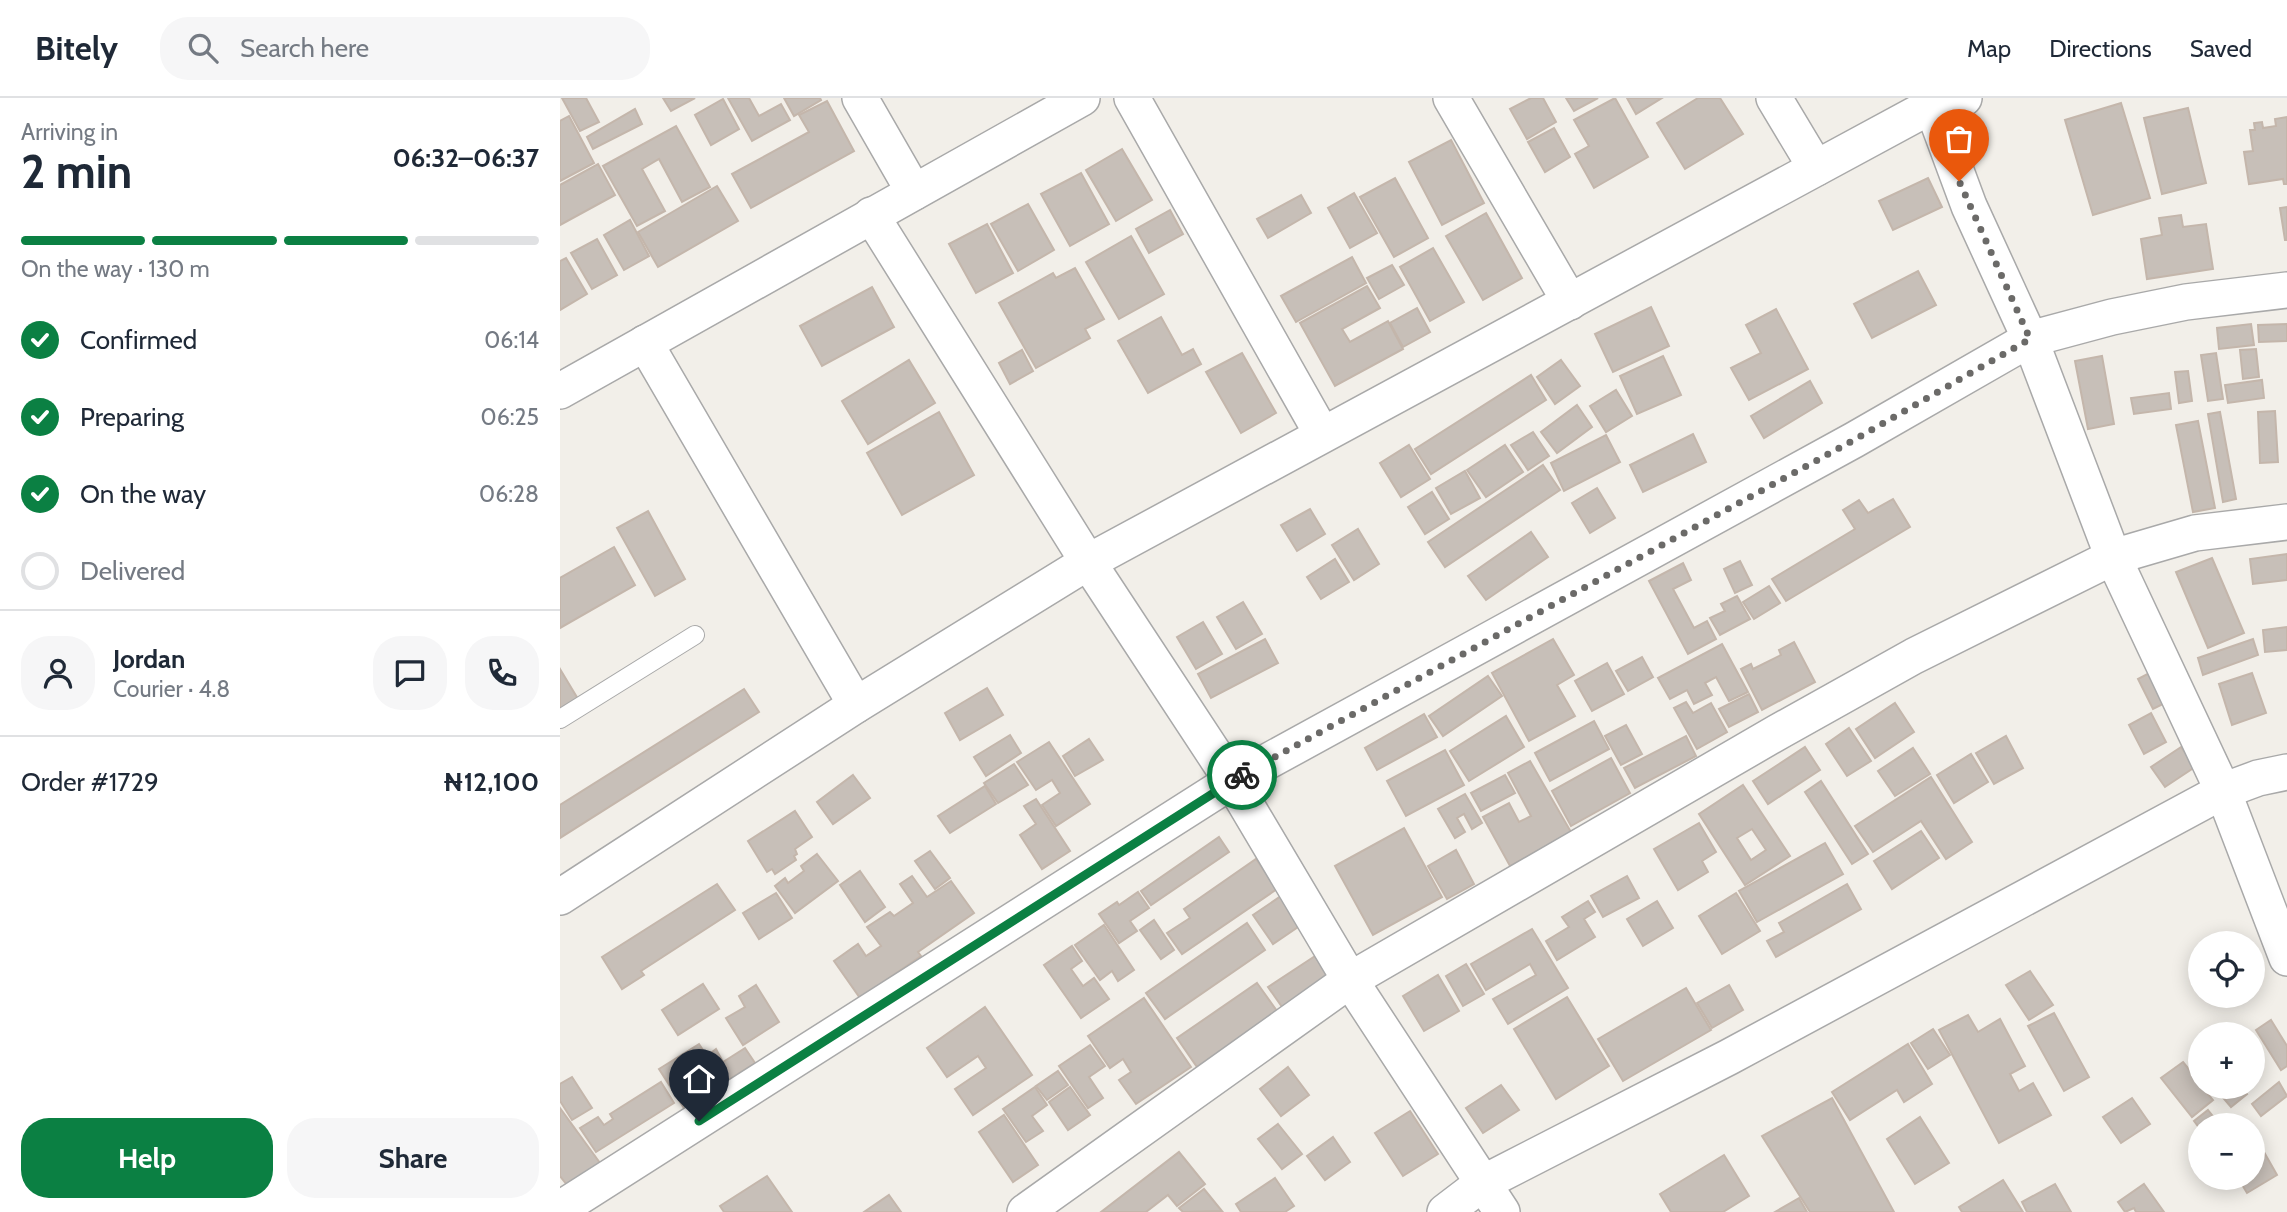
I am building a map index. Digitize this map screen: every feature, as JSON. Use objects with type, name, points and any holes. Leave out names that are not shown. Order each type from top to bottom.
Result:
[{"type":"street","points":[[860,98],[914,192]]},
{"type":"street","points":[[560,391],[1082,98]]},
{"type":"street","points":[[1132,98],[1322,434]]},
{"type":"street","points":[[1451,98],[1570,302]]},
{"type":"street","points":[[1774,98],[1816,168]]},
{"type":"street","points":[[560,897],[856,705],[1088,562],[1816,168],[1930,102],[1964,98]]},
{"type":"street","points":[[1930,102],[1969,206],[2030,339],[2113,557],[2223,792],[2287,958]]},
{"type":"street","points":[[871,215],[1088,562],[1232,781],[1350,980],[1502,1212]]},
{"type":"street","points":[[560,1209],[1232,781],[1854,440],[2030,339],[2112,317],[2186,302],[2287,290]]},
{"type":"street","points":[[645,343],[856,705]]},
{"type":"street","points":[[1024,1212],[1350,980],[1914,656],[2113,557],[2195,533],[2287,522]]},
{"type":"street","points":[[1445,1212],[1483,1183],[1729,1057],[2223,792],[2258,778],[2287,772]]},
{"type":"lane","points":[[560,719],[695,635]]},
{"type":"building","points":[[562,98],[586,98],[599,122],[580,131]]},
{"type":"building","points":[[663,98],[695,98],[671,111]]},
{"type":"building","points":[[728,98],[749,98],[759,116],[781,104],[790,120],[752,141]]},
{"type":"building","points":[[784,98],[820,98],[821,100],[794,116]]},
{"type":"building","points":[[1531,98],[1543,98],[1556,122],[1527,139],[1510,109]]},
{"type":"building","points":[[1566,98],[1598,98],[1574,111]]},
{"type":"building","points":[[1615,98],[1648,157],[1594,188],[1575,154],[1589,146],[1574,120]]},
{"type":"building","points":[[1627,98],[1662,98],[1636,114]]},
{"type":"building","points":[[1698,98],[1720,98],[1743,134],[1685,169],[1657,123]]},
{"type":"building","points":[[723,99],[739,129],[711,145],[695,115]]},
{"type":"building","points":[[827,101],[854,151],[751,208],[732,174],[809,132],[799,115]]},
{"type":"building","points":[[2121,103],[2150,198],[2093,215],[2065,120]]},
{"type":"building","points":[[2188,108],[2206,183],[2162,194],[2144,118]]},
{"type":"building","points":[[635,109],[642,124],[593,149],[587,137]]},
{"type":"building","points":[[569,116],[594,163],[560,181],[560,121]]},
{"type":"building","points":[[2287,117],[2287,184],[2284,184],[2283,179],[2249,184],[2244,152],[2253,151],[2250,130],[2255,130],[2254,123],[2262,122],[2263,128],[2276,126],[2275,119]]},
{"type":"building","points":[[676,126],[710,187],[682,202],[659,159],[642,169],[665,211],[637,226],[603,166]]},
{"type":"building","points":[[1554,128],[1570,157],[1545,172],[1528,142]]},
{"type":"building","points":[[1451,140],[1484,203],[1442,225],[1409,162]]},
{"type":"building","points":[[1122,149],[1152,200],[1116,221],[1086,170]]},
{"type":"building","points":[[598,164],[615,195],[560,225],[560,185]]},
{"type":"building","points":[[1081,173],[1109,224],[1070,246],[1041,194]]},
{"type":"building","points":[[1395,178],[1428,238],[1394,257],[1360,197]]},
{"type":"building","points":[[1928,178],[1942,207],[1893,230],[1879,201]]},
{"type":"building","points":[[717,186],[738,221],[658,267],[638,232]]},
{"type":"building","points":[[1354,193],[1377,233],[1350,248],[1328,208]]},
{"type":"building","points":[[1301,195],[1311,213],[1268,238],[1257,219]]},
{"type":"building","points":[[1028,204],[1054,250],[1018,271],[991,224]]},
{"type":"building","points":[[2287,207],[2287,240],[2285,240],[2280,208]]},
{"type":"building","points":[[1170,210],[1183,234],[1149,253],[1136,229]]},
{"type":"building","points":[[1486,213],[1522,278],[1483,300],[1446,236]]},
{"type":"building","points":[[2181,215],[2183,227],[2206,224],[2213,269],[2147,279],[2141,239],[2162,235],[2159,218]]},
{"type":"building","points":[[630,220],[649,256],[624,270],[604,235]]},
{"type":"building","points":[[987,224],[1013,273],[976,293],[949,244]]},
{"type":"building","points":[[1131,236],[1164,294],[1119,319],[1086,262]]},
{"type":"building","points":[[597,239],[617,275],[592,289],[571,253]]},
{"type":"building","points":[[1433,248],[1464,302],[1430,321],[1400,267]]},
{"type":"building","points":[[1352,257],[1366,283],[1296,322],[1281,296]]},
{"type":"building","points":[[566,258],[587,294],[560,310],[560,261]]},
{"type":"building","points":[[1392,265],[1404,285],[1379,299],[1367,278]]},
{"type":"building","points":[[1075,268],[1104,319],[1085,329],[1090,338],[1036,368],[999,303],[1053,273],[1056,278]]},
{"type":"building","points":[[1918,271],[1936,305],[1872,338],[1854,304]]},
{"type":"building","points":[[1367,286],[1380,308],[1342,329],[1350,342],[1388,321],[1403,349],[1335,386],[1300,323]]},
{"type":"building","points":[[872,287],[894,327],[822,366],[800,326]]},
{"type":"building","points":[[1651,307],[1669,346],[1613,372],[1595,334]]},
{"type":"building","points":[[1417,308],[1430,332],[1403,347],[1390,323]]},
{"type":"building","points":[[1776,309],[1808,369],[1749,400],[1731,368],[1761,353],[1746,325]]},
{"type":"building","points":[[1161,317],[1182,355],[1193,349],[1201,364],[1148,393],[1118,341]]},
{"type":"building","points":[[2251,324],[2254,345],[2219,349],[2217,328]]},
{"type":"building","points":[[2287,324],[2287,341],[2259,342],[2258,325]]},
{"type":"building","points":[[2256,349],[2259,377],[2243,379],[2240,350]]},
{"type":"building","points":[[1022,350],[1033,371],[1010,384],[999,363]]},
{"type":"building","points":[[1242,353],[1276,413],[1241,433],[1206,372]]},
{"type":"building","points":[[2216,353],[2223,399],[2208,401],[2201,355]]},
{"type":"building","points":[[1663,356],[1681,395],[1637,414],[1620,376]]},
{"type":"building","points":[[2102,356],[2114,424],[2088,429],[2075,361]]},
{"type":"building","points":[[909,360],[935,403],[868,444],[842,401]]},
{"type":"building","points":[[1561,360],[1580,386],[1555,404],[1537,377]]},
{"type":"building","points":[[2188,371],[2192,401],[2179,403],[2175,372]]},
{"type":"building","points":[[1531,375],[1546,400],[1431,474],[1415,449]]},
{"type":"building","points":[[2262,380],[2264,398],[2228,403],[2225,385]]},
{"type":"building","points":[[1810,381],[1822,403],[1764,438],[1751,416]]},
{"type":"building","points":[[1616,390],[1632,416],[1606,432],[1590,406]]},
{"type":"building","points":[[2169,393],[2171,409],[2134,414],[2131,398]]},
{"type":"building","points":[[1577,405],[1592,427],[1557,453],[1541,432]]},
{"type":"building","points":[[2275,411],[2278,462],[2260,463],[2258,412]]},
{"type":"building","points":[[939,412],[974,475],[902,515],[867,453]]},
{"type":"building","points":[[2220,412],[2236,499],[2223,502],[2208,414]]},
{"type":"building","points":[[2198,421],[2215,508],[2193,512],[2176,425]]},
{"type":"building","points":[[1533,432],[1549,456],[1528,470],[1511,445]]},
{"type":"building","points":[[1693,434],[1706,462],[1643,492],[1630,465]]},
{"type":"building","points":[[1606,435],[1620,462],[1564,491],[1551,463]]},
{"type":"building","points":[[1409,445],[1430,479],[1401,497],[1380,463]]},
{"type":"building","points":[[1505,445],[1523,472],[1486,497],[1467,470]]},
{"type":"building","points":[[1543,465],[1560,490],[1445,567],[1428,542]]},
{"type":"building","points":[[1465,471],[1480,498],[1451,514],[1436,488]]},
{"type":"building","points":[[1597,488],[1615,518],[1590,533],[1572,503]]},
{"type":"building","points":[[1432,492],[1449,519],[1425,534],[1408,507]]},
{"type":"building","points":[[1893,499],[1910,527],[1786,601],[1772,579],[1855,529],[1843,510],[1859,500],[1868,513]]},
{"type":"building","points":[[1310,509],[1325,534],[1297,551],[1281,525]]},
{"type":"building","points":[[648,511],[685,579],[655,596],[617,528]]},
{"type":"building","points":[[1358,529],[1379,564],[1354,580],[1332,545]]},
{"type":"building","points":[[1531,532],[1548,557],[1486,600],[1468,576]]},
{"type":"building","points":[[614,547],[635,585],[560,628],[560,578]]},
{"type":"building","points":[[2287,554],[2287,580],[2253,584],[2250,559]]},
{"type":"building","points":[[2212,558],[2244,633],[2208,648],[2176,572]]},
{"type":"building","points":[[1335,559],[1349,582],[1321,599],[1307,577]]},
{"type":"building","points":[[1740,561],[1752,585],[1735,593],[1724,569]]},
{"type":"building","points":[[1683,563],[1691,580],[1673,589],[1694,628],[1707,621],[1716,639],[1688,654],[1649,581]]},
{"type":"building","points":[[1769,586],[1780,603],[1754,619],[1743,602]]},
{"type":"building","points":[[1737,596],[1750,619],[1720,635],[1710,618],[1725,611],[1721,604]]},
{"type":"building","points":[[1243,602],[1262,634],[1236,649],[1217,617]]},
{"type":"building","points":[[1203,622],[1222,654],[1196,669],[1177,637]]},
{"type":"building","points":[[2287,627],[2287,650],[2265,652],[2263,630]]},
{"type":"building","points":[[1265,639],[1278,663],[1211,698],[1198,674]]},
{"type":"building","points":[[1553,639],[1574,675],[1557,685],[1575,716],[1529,741],[1492,673]]},
{"type":"building","points":[[2253,639],[2258,655],[2203,675],[2198,658]]},
{"type":"building","points":[[1794,642],[1815,682],[1762,710],[1741,669],[1751,664],[1753,669],[1781,655],[1779,650]]},
{"type":"building","points":[[1722,644],[1748,692],[1729,701],[1716,677],[1705,683],[1712,695],[1694,704],[1687,690],[1670,699],[1658,678]]},
{"type":"building","points":[[1642,657],[1653,677],[1628,691],[1616,671]]},
{"type":"building","points":[[1607,663],[1624,694],[1592,711],[1575,681]]},
{"type":"building","points":[[560,669],[581,704],[560,716]]},
{"type":"building","points":[[2155,670],[2171,700],[2153,709],[2138,679]]},
{"type":"building","points":[[2252,673],[2266,713],[2232,725],[2219,684]]},
{"type":"building","points":[[1488,676],[1502,696],[1443,736],[1429,716]]},
{"type":"building","points":[[987,688],[1003,715],[960,740],[945,713]]},
{"type":"building","points":[[744,689],[759,712],[560,838],[560,805]]},
{"type":"building","points":[[1749,694],[1758,712],[1729,727],[1719,709]]},
{"type":"building","points":[[1686,702],[1693,713],[1711,703],[1727,732],[1697,749],[1674,708]]},
{"type":"building","points":[[1895,703],[1914,732],[1875,758],[1856,729]]},
{"type":"building","points":[[2151,713],[2166,742],[2144,754],[2129,725]]},
{"type":"building","points":[[1424,714],[1437,737],[1377,770],[1365,748]]},
{"type":"building","points":[[1506,716],[1524,747],[1469,781],[1450,751]]},
{"type":"building","points":[[1594,721],[1609,749],[1550,781],[1535,753]]},
{"type":"building","points":[[1626,725],[1642,754],[1621,765],[1605,736]]},
{"type":"building","points":[[1849,728],[1871,761],[1847,776],[1826,744]]},
{"type":"building","points":[[1010,735],[1021,753],[986,776],[974,757]]},
{"type":"building","points":[[1686,736],[1696,756],[1635,788],[1624,768]]},
{"type":"building","points":[[2006,736],[2023,768],[1994,784],[1976,753]]},
{"type":"building","points":[[1089,739],[1103,760],[1075,776],[1063,756]]},
{"type":"building","points":[[1049,742],[1090,804],[1056,826],[1042,805],[1060,793],[1052,780],[1036,790],[1017,762]]},
{"type":"building","points":[[1805,747],[1820,770],[1768,804],[1753,781]]},
{"type":"building","points":[[2181,747],[2195,767],[2165,787],[2151,767]]},
{"type":"building","points":[[1913,748],[1930,774],[1895,796],[1878,771]]},
{"type":"building","points":[[1445,750],[1464,785],[1406,816],[1387,781]]},
{"type":"building","points":[[1971,754],[1988,782],[1954,803],[1937,775]]},
{"type":"building","points":[[1611,758],[1630,793],[1571,826],[1552,791]]},
{"type":"building","points":[[1530,761],[1571,832],[1510,866],[1483,817],[1509,803],[1519,822],[1531,816],[1508,773]]},
{"type":"building","points":[[1014,764],[1028,785],[998,803],[984,783]]},
{"type":"building","points":[[853,775],[870,798],[833,824],[817,802]]},
{"type":"building","points":[[1505,775],[1515,793],[1481,811],[1471,793]]},
{"type":"building","points":[[1931,777],[1972,842],[1946,859],[1921,821],[1873,852],[1855,826]]},
{"type":"building","points":[[1821,781],[1868,854],[1852,864],[1805,792]]},
{"type":"building","points":[[1743,785],[1790,856],[1745,885],[1699,814]],"holes":[[[1752,829],[1766,850],[1751,860],[1737,838]]]},
{"type":"building","points":[[985,786],[996,804],[950,833],[938,816]]},
{"type":"building","points":[[1465,794],[1482,823],[1472,829],[1464,814],[1457,818],[1465,832],[1455,838],[1438,809]]},
{"type":"building","points":[[1036,799],[1070,851],[1042,869],[1020,835],[1036,824],[1024,806]]},
{"type":"building","points":[[795,811],[812,837],[795,849],[796,860],[775,874],[772,869],[767,872],[748,841]]},
{"type":"building","points":[[1699,823],[1716,852],[1702,861],[1708,872],[1678,890],[1654,849]]},
{"type":"building","points":[[1404,828],[1442,897],[1373,935],[1335,866]]},
{"type":"building","points":[[1921,831],[1939,858],[1892,889],[1874,861]]},
{"type":"building","points":[[1219,837],[1229,852],[1151,905],[1141,891]]},
{"type":"building","points":[[1825,843],[1843,874],[1757,922],[1739,891]]},
{"type":"building","points":[[1456,850],[1474,884],[1447,899],[1428,866]]},
{"type":"building","points":[[930,851],[950,878],[935,889],[915,861]]},
{"type":"building","points":[[817,854],[838,881],[795,913],[775,886],[785,878],[788,883],[804,871],[801,866]]},
{"type":"building","points":[[1256,859],[1277,889],[1182,954],[1167,933],[1190,918],[1184,909]]},
{"type":"building","points":[[860,871],[885,907],[865,922],[840,885]]},
{"type":"building","points":[[912,876],[927,897],[951,881],[974,913],[918,952],[921,956],[860,998],[834,961],[858,944],[866,956],[881,946],[867,927],[890,912],[894,916],[913,903],[900,884]]},
{"type":"building","points":[[1627,876],[1639,898],[1603,917],[1591,896]]},
{"type":"building","points":[[717,884],[735,910],[641,971],[644,975],[622,989],[602,957]]},
{"type":"building","points":[[1847,884],[1861,909],[1776,957],[1767,941],[1784,932],[1779,923]]},
{"type":"building","points":[[1138,892],[1149,908],[1130,921],[1137,931],[1119,943],[1099,914]]},
{"type":"building","points":[[776,893],[792,918],[759,939],[743,913]]},
{"type":"building","points":[[1736,893],[1760,931],[1722,954],[1699,916]]},
{"type":"building","points":[[1281,896],[1301,925],[1273,944],[1253,915]]},
{"type":"building","points":[[1588,901],[1595,912],[1584,919],[1595,937],[1557,960],[1546,941],[1569,927],[1562,917]]},
{"type":"building","points":[[1657,901],[1673,928],[1643,946],[1627,919]]},
{"type":"building","points":[[1154,920],[1174,950],[1161,959],[1140,930]]},
{"type":"building","points":[[1247,923],[1265,950],[1165,1019],[1146,993]]},
{"type":"building","points":[[1104,925],[1134,970],[1118,981],[1112,971],[1100,980],[1075,945]]},
{"type":"building","points":[[1532,929],[1568,988],[1508,1024],[1493,999],[1536,975],[1530,964],[1486,990],[1471,964]]},
{"type":"building","points":[[1072,946],[1082,961],[1071,969],[1083,986],[1094,978],[1109,999],[1081,1018],[1044,965]]},
{"type":"building","points":[[1315,956],[1333,982],[1287,1014],[1268,987]]},
{"type":"building","points":[[1466,964],[1484,994],[1463,1006],[1446,976]]},
{"type":"building","points":[[2030,971],[2053,1005],[2029,1020],[2006,985]]},
{"type":"building","points":[[1438,975],[1459,1011],[1424,1031],[1403,996]]},
{"type":"building","points":[[1257,983],[1277,1011],[1197,1067],[1177,1038]]},
{"type":"building","points":[[703,984],[719,1009],[678,1035],[662,1010]]},
{"type":"building","points":[[756,985],[779,1022],[743,1045],[726,1018],[745,1007],[739,996]]},
{"type":"building","points":[[1729,985],[1743,1010],[1712,1028],[1697,1003]]},
{"type":"building","points":[[1686,988],[1711,1030],[1623,1081],[1598,1039]]},
{"type":"building","points":[[1567,997],[1609,1066],[1556,1099],[1514,1029]]},
{"type":"building","points":[[1144,998],[1191,1067],[1136,1104],[1119,1080],[1131,1072],[1123,1059],[1110,1068],[1088,1036]]},
{"type":"building","points":[[985,1007],[1032,1075],[973,1115],[955,1089],[986,1068],[978,1056],[947,1077],[927,1048]]},
{"type":"building","points":[[2054,1013],[2089,1077],[2064,1091],[2028,1026]]},
{"type":"building","points":[[1968,1015],[1978,1032],[2000,1019],[2025,1066],[2010,1074],[2019,1091],[2033,1083],[2051,1115],[1999,1143],[1939,1030]]},
{"type":"building","points":[[2271,1020],[2287,1046],[2287,1066],[2281,1070],[2265,1044],[2265,1024]]},
{"type":"building","points":[[1933,1029],[1950,1055],[1928,1069],[1911,1043]]},
{"type":"building","points":[[699,1044],[707,1056],[716,1049],[723,1062],[745,1048],[755,1063],[684,1108],[659,1069]]},
{"type":"building","points":[[1908,1044],[1932,1084],[1904,1102],[1897,1090],[1850,1120],[1832,1092]]},
{"type":"building","points":[[1090,1045],[1105,1066],[1089,1077],[1103,1098],[1088,1108],[1059,1066]]},
{"type":"building","points":[[2183,1062],[2188,1068],[2188,1099],[2213,1100],[2197,1113],[2189,1113],[2161,1078]]},
{"type":"building","points":[[1288,1067],[1309,1095],[1281,1116],[1260,1089]]},
{"type":"building","points":[[1058,1071],[1068,1085],[1047,1100],[1036,1086]]},
{"type":"building","points":[[572,1077],[592,1108],[572,1120],[560,1101],[560,1084]]},
{"type":"building","points":[[661,1082],[674,1103],[596,1152],[580,1128],[598,1117],[604,1125],[613,1119],[610,1114]]},
{"type":"building","points":[[2279,1082],[2287,1096],[2265,1113],[2259,1113],[2252,1104],[2258,1099],[2265,1099],[2265,1093]]},
{"type":"building","points":[[1501,1085],[1519,1110],[1483,1133],[1466,1108]]},
{"type":"building","points":[[1035,1087],[1047,1105],[1032,1116],[1043,1131],[1026,1142],[1003,1109]]},
{"type":"building","points":[[1070,1087],[1090,1115],[1068,1130],[1049,1102]]},
{"type":"building","points":[[1832,1098],[1894,1212],[1810,1212],[1762,1136]]},
{"type":"building","points":[[2132,1098],[2150,1124],[2121,1143],[2103,1117]]},
{"type":"building","points":[[2224,1099],[2241,1099],[2231,1107]]},
{"type":"building","points":[[560,1108],[600,1163],[567,1185],[560,1176]]},
{"type":"building","points":[[1410,1111],[1438,1154],[1403,1176],[1375,1133]]},
{"type":"building","points":[[1004,1115],[1038,1165],[1013,1182],[979,1132]]},
{"type":"building","points":[[1920,1117],[1949,1163],[1915,1184],[1887,1139]]},
{"type":"building","points":[[1278,1124],[1302,1154],[1282,1169],[1258,1139]]},
{"type":"building","points":[[1333,1137],[1350,1162],[1325,1180],[1307,1156]]},
{"type":"building","points":[[1179,1152],[1205,1184],[1177,1206],[1168,1195],[1146,1212],[1101,1212]]},
{"type":"building","points":[[2265,1154],[2277,1175],[2265,1182]]},
{"type":"building","points":[[1724,1155],[1749,1196],[1723,1212],[1671,1212],[1660,1194]]},
{"type":"building","points":[[767,1176],[792,1212],[724,1212],[720,1206]]},
{"type":"building","points":[[1275,1178],[1294,1206],[1285,1212],[1241,1212],[1236,1204]]},
{"type":"building","points":[[2003,1180],[2023,1212],[1962,1212],[1959,1207]]},
{"type":"building","points":[[2055,1184],[2071,1212],[2027,1212],[2022,1202]]},
{"type":"building","points":[[2144,1184],[2164,1212],[2136,1212],[2134,1208],[2125,1212],[2118,1202]]},
{"type":"building","points":[[1204,1189],[1222,1211],[1183,1212],[1179,1208]]},
{"type":"building","points":[[889,1195],[901,1212],[864,1212]]},
{"type":"building","points":[[1799,1198],[1807,1212],[1775,1212]]},
{"type":"way so far","points":[[1242,775],[1854,440],[2030,339],[1959,181]]},
{"type":"route","points":[[699,1121],[1242,775]]}]
